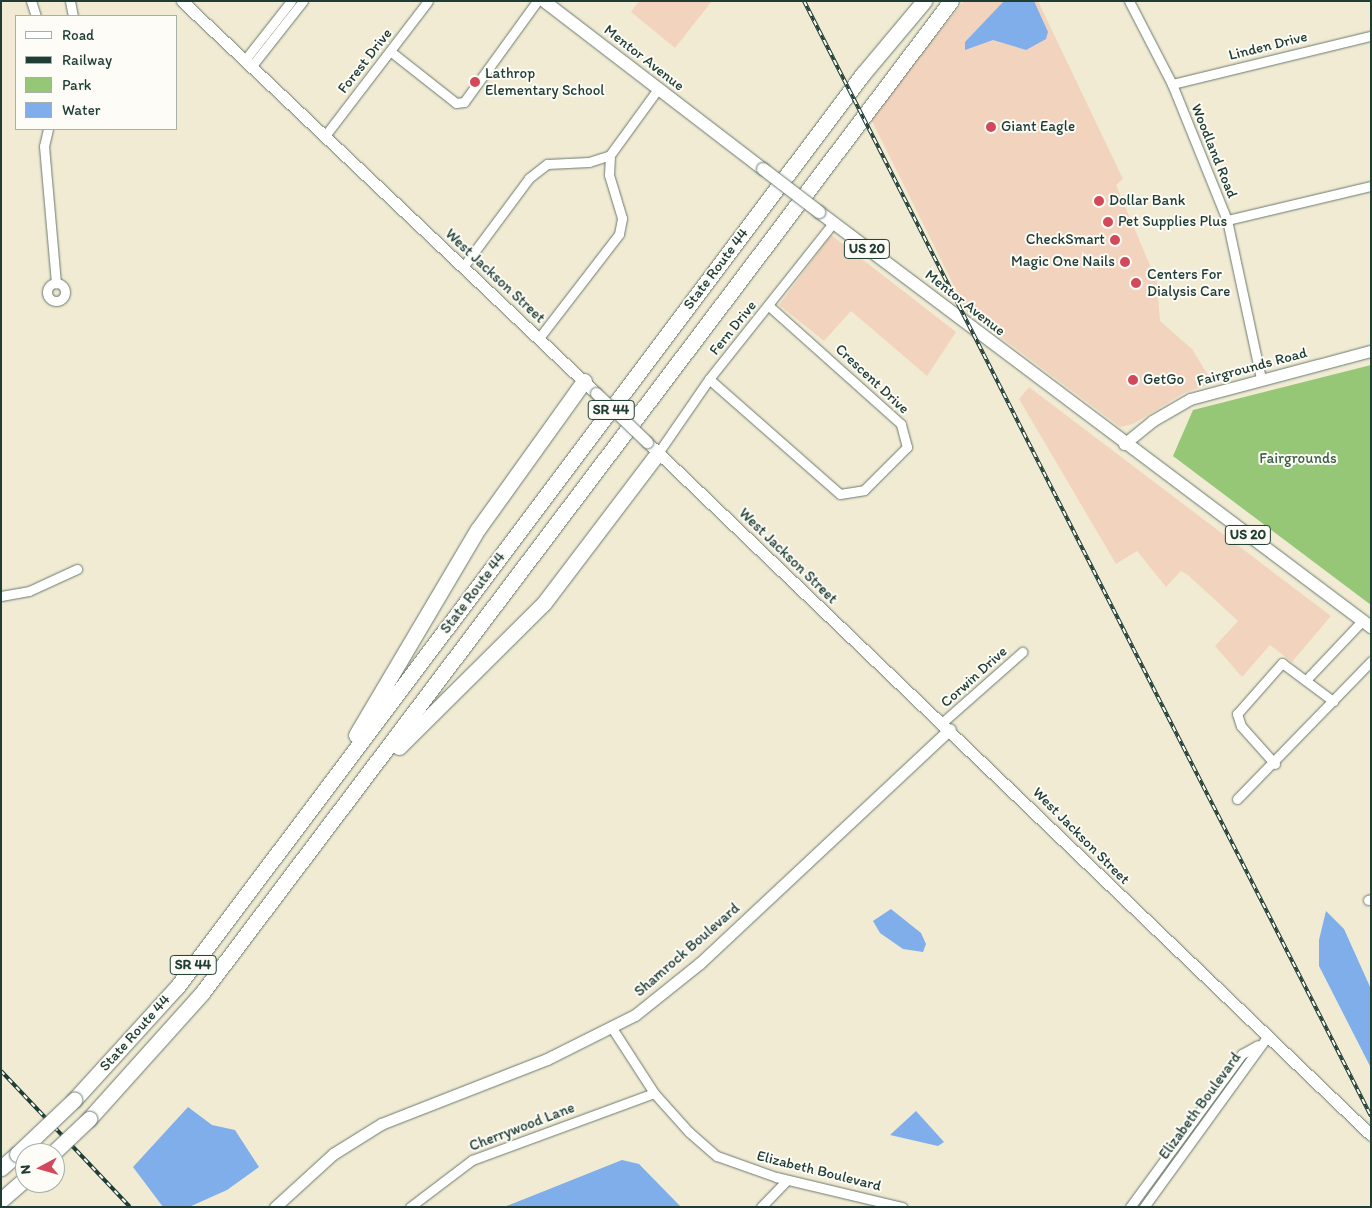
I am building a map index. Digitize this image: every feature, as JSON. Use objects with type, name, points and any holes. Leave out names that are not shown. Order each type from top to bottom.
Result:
[{"type":"highway","name":"State Route 44","points":[[1,1168],[74,1100],[177,986],[862,74],[924,1]]},
{"type":"highway","name":"State Route 44","points":[[64,1143],[89,1119],[202,993],[950,1]]},
{"type":"highway","points":[[316,802],[478,529],[584,381]]},
{"type":"highway","points":[[354,793],[544,603],[658,453]]},
{"type":"highway","points":[[1,1200],[15,1188]]},
{"type":"main road","name":"Mentor Avenue","points":[[544,1],[1124,444],[1366,624]]},
{"type":"street","points":[[31,1],[36,15]]},
{"type":"street","points":[[70,1],[73,15]]},
{"type":"street","name":"West Jackson Street","points":[[182,1],[946,725],[1371,1135]]},
{"type":"street","points":[[248,64],[291,1]]},
{"type":"street","points":[[248,64],[303,1]]},
{"type":"street","name":"Forest Drive","points":[[324,137],[428,1]]},
{"type":"street","points":[[390,51],[456,103],[464,102],[537,1]]},
{"type":"street","name":"Woodland Road","points":[[1129,1],[1172,84],[1227,220],[1261,379]]},
{"type":"street","name":"Linden Drive","points":[[1172,84],[1371,36]]},
{"type":"street","points":[[539,338],[619,234],[622,218],[609,175],[610,155],[658,89]]},
{"type":"street","points":[[48,130],[44,146],[56,283]]},
{"type":"street","points":[[463,268],[529,178],[547,164],[589,162],[610,155]]},
{"type":"street","points":[[1227,220],[1371,186]]},
{"type":"street","name":"Fern Drive","points":[[658,453],[709,379],[833,223]]},
{"type":"street","name":"Crescent Drive","points":[[709,379],[840,494],[864,490],[907,447],[901,424],[768,305]]},
{"type":"street","name":"Fairgrounds Road","points":[[1124,444],[1152,421],[1190,399],[1371,351]]},
{"type":"street","points":[[1,596],[29,591],[76,569]]},
{"type":"street","points":[[1307,679],[1366,624]]},
{"type":"street","name":"Corwin Drive","points":[[946,725],[1022,652]]},
{"type":"street","points":[[1237,799],[1275,764],[1371,661]]},
{"type":"street","points":[[1275,764],[1241,726],[1237,714],[1282,663],[1307,679],[1333,702]]},
{"type":"street","name":"Shamrock Boulevard","points":[[275,1207],[333,1154],[381,1124],[547,1059],[612,1028],[700,963],[946,725]]},
{"type":"street","name":"Elizabeth Boulevard","points":[[612,1028],[654,1092],[689,1132],[718,1156],[787,1180],[902,1207]]},
{"type":"street","name":"Elizabeth Boulevard","points":[[1130,1207],[1242,1054],[1258,1045],[1268,1036]]},
{"type":"street","name":"Elizabeth Boulevard","points":[[1144,1207],[1254,1056],[1258,1045]]},
{"type":"street","name":"Cherrywood Lane","points":[[416,1205],[472,1160],[654,1092]]},
{"type":"street","points":[[761,1207],[787,1180]]},
{"type":"shaded area","points":[[639,1],[712,1],[675,48],[631,12]]},
{"type":"shaded area","points":[[964,1],[1038,1],[1123,179],[1116,185],[1157,282],[1160,321],[1192,349],[1213,383],[1184,393],[1133,424],[1120,427],[967,312],[870,117]]},
{"type":"shaded area","points":[[831,235],[956,332],[927,376],[851,311],[824,341],[779,305]]},
{"type":"shaded area","points":[[1029,387],[1331,616],[1292,662],[1270,645],[1242,677],[1215,646],[1238,621],[1189,576],[1181,571],[1166,587],[1137,551],[1116,564],[1019,399]]},
{"type":"green space","name":"Fairgrounds","points":[[1371,365],[1371,605],[1173,456],[1193,410]]},
{"type":"water","points":[[1004,1],[1034,1],[1048,32],[1046,39],[1026,50],[993,40],[965,50],[965,42]]},
{"type":"water","points":[[891,909],[921,933],[926,944],[923,952],[903,949],[880,933],[873,921]]},
{"type":"water","points":[[1326,911],[1344,929],[1371,989],[1371,1068],[1319,966],[1319,940]]},
{"type":"water","points":[[188,1107],[212,1125],[235,1130],[259,1167],[227,1190],[189,1207],[163,1207],[133,1167]]},
{"type":"water","points":[[916,1111],[944,1142],[938,1146],[890,1135]]},
{"type":"water","points":[[622,1160],[639,1164],[681,1207],[504,1207]]},
{"type":"railway","points":[[804,1],[1371,1116]]},
{"type":"railway","points":[[1,1071],[130,1207]]},
{"type":"place","name":"Lathrop Elementary School","points":[[475,82]]},
{"type":"place","name":"Giant Eagle","points":[[991,127]]},
{"type":"place","name":"Dollar Bank","points":[[1099,201]]},
{"type":"place","name":"Pet Supplies Plus","points":[[1108,222]]},
{"type":"place","name":"CheckSmart","points":[[1115,240]]},
{"type":"place","name":"Magic One Nails","points":[[1125,262]]},
{"type":"place","name":"Centers For Dialysis Care","points":[[1136,283]]},
{"type":"place","name":"GetGo","points":[[1133,380]]}]
